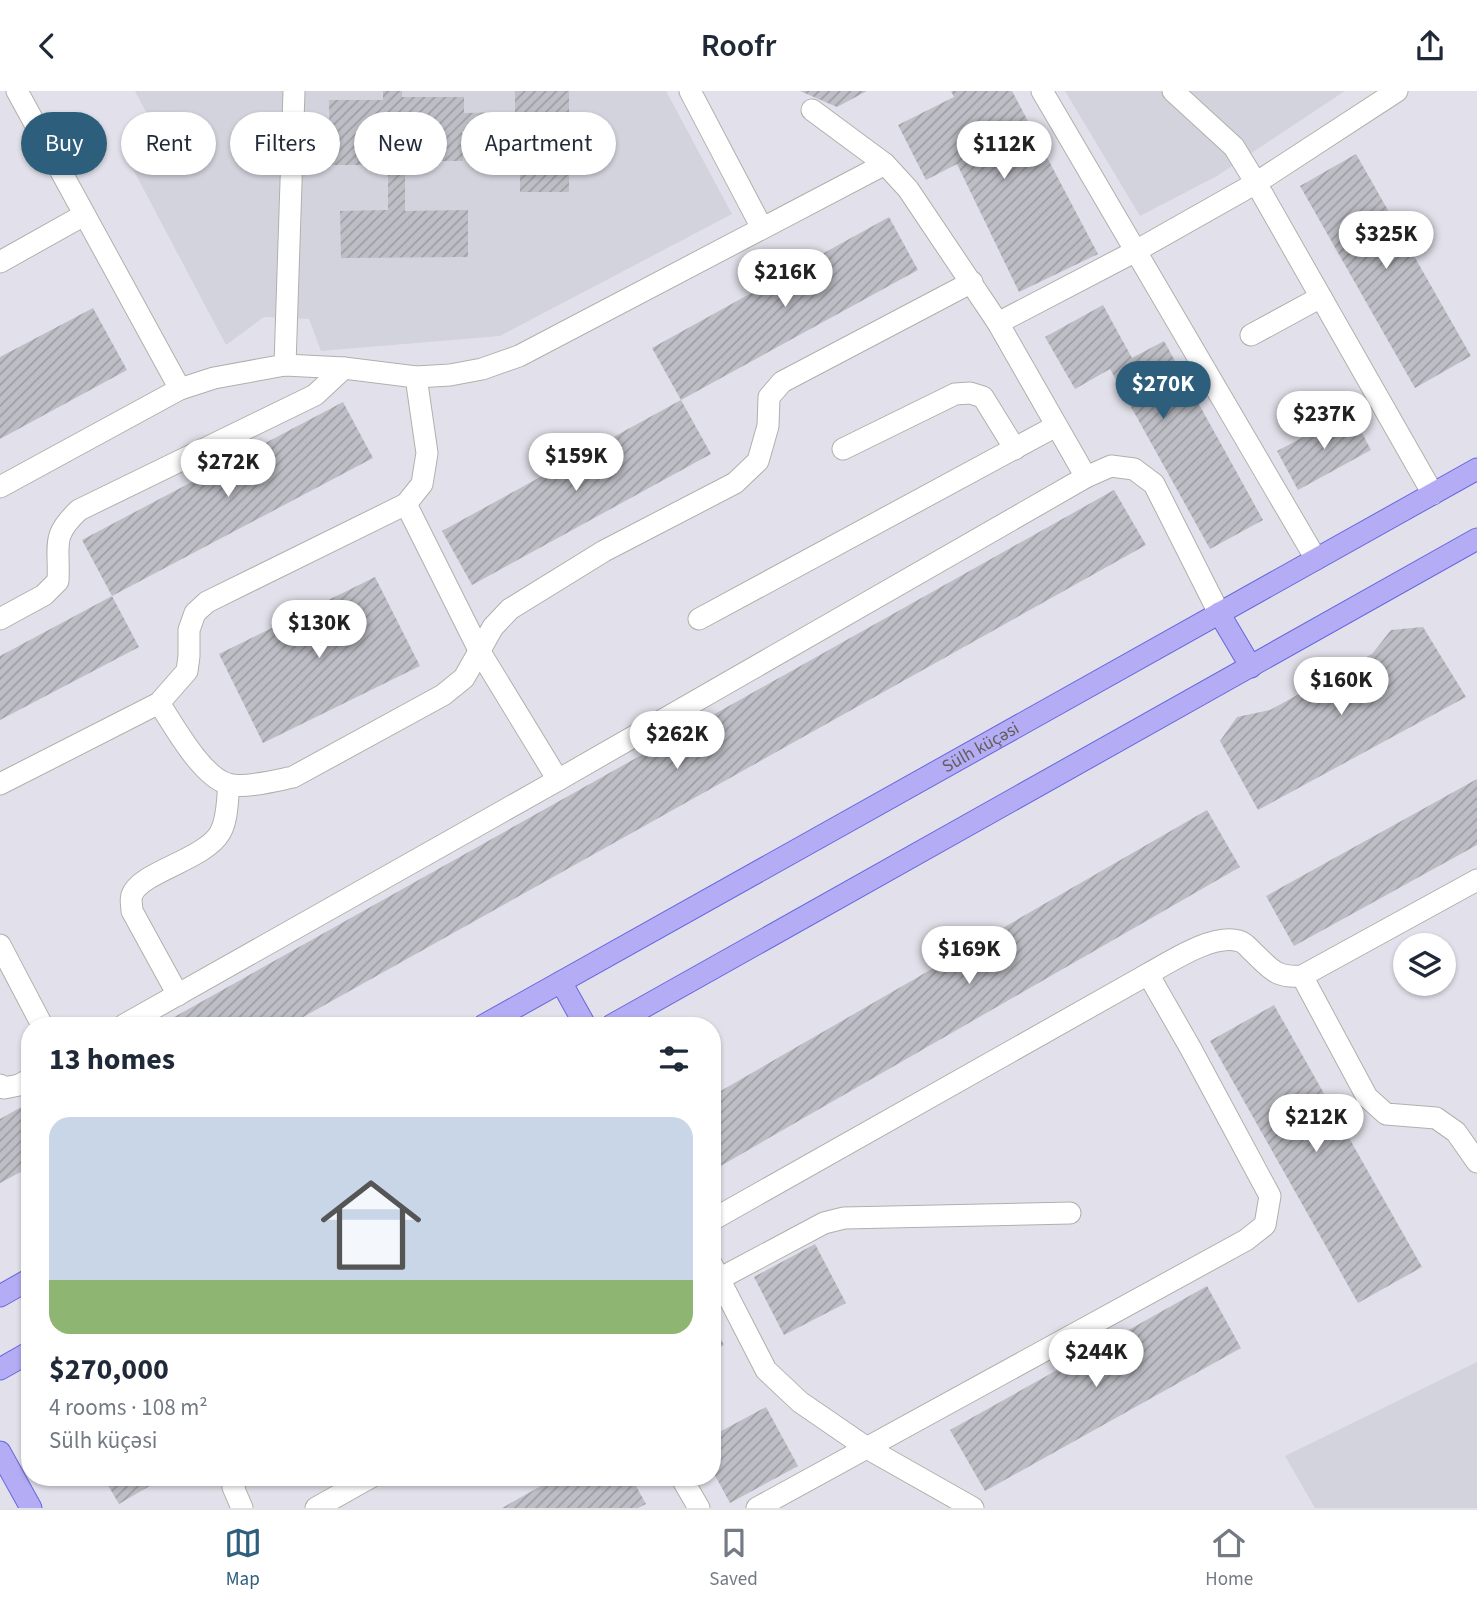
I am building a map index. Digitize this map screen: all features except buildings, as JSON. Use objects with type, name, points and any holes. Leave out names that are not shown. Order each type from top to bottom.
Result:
[{"type":"main road","name":"Sülh küçəsi","points":[[498,1017],[1477,469]]},
{"type":"main road","points":[[626,1017],[1477,539]]},
{"type":"main road","points":[[1219,614],[1251,667]]},
{"type":"main road","points":[[561,982],[581,1017]]},
{"type":"main road","points":[[0,1296],[21,1284]]},
{"type":"main road","points":[[0,1369],[21,1357]]},
{"type":"main road","points":[[0,1452],[31,1508]]},
{"type":"street","points":[[17,91],[180,389]]},
{"type":"street","points":[[285,365],[294,91]]},
{"type":"street","points":[[690,91],[762,228]]},
{"type":"street","points":[[1042,91],[1316,559]]},
{"type":"street","points":[[1173,91],[1234,147],[1433,494]]},
{"type":"street","points":[[998,323],[1135,252],[1256,183],[1397,91]]},
{"type":"street","points":[[812,110],[885,164],[908,189],[998,323],[1086,477]]},
{"type":"street","points":[[0,487],[180,389],[214,378],[285,365],[344,368],[416,377],[482,369],[519,356],[885,164]]},
{"type":"street","points":[[0,262],[84,215]]},
{"type":"street","points":[[159,703],[203,768],[229,785],[267,783],[293,777],[443,695],[464,678],[493,627],[510,609],[604,551],[736,483],[758,461],[768,426],[769,397],[782,382],[972,282]]},
{"type":"street","points":[[1251,335],[1321,297]]},
{"type":"street","points":[[0,619],[44,595],[58,581],[58,537],[65,523],[79,510],[315,395],[344,368]]},
{"type":"street","points":[[0,783],[159,703],[187,671],[190,630],[195,613],[206,601],[406,504],[422,484],[427,453],[416,377]]},
{"type":"street","points":[[843,449],[955,394],[970,393],[983,397],[1015,449]]},
{"type":"street","points":[[699,619],[1056,426]]},
{"type":"street","points":[[138,1017],[1086,477],[1111,466],[1135,469],[1154,484],[1219,614]]},
{"type":"street","points":[[406,504],[480,652],[558,780]]},
{"type":"street","points":[[178,995],[132,911],[131,897],[138,885],[206,848],[219,835],[225,822],[229,785]]},
{"type":"street","points":[[721,1215],[1148,974],[1212,942],[1226,939],[1241,941],[1276,974],[1285,977],[1303,976],[1477,880]]},
{"type":"street","points":[[0,945],[38,1017]]},
{"type":"street","points":[[757,1508],[1246,1240],[1265,1225],[1270,1196],[1192,1049],[1148,974]]},
{"type":"street","points":[[1303,976],[1367,1097],[1386,1114],[1436,1118],[1456,1132],[1477,1162]]},
{"type":"street","points":[[0,1085],[4,1088],[21,1084]]},
{"type":"street","points":[[721,1270],[824,1223],[844,1218],[1070,1213]]},
{"type":"street","points":[[721,1282],[766,1370],[800,1402],[867,1448],[973,1508]]},
{"type":"street","points":[[234,1486],[242,1508]]},
{"type":"street","points":[[316,1508],[355,1486]]},
{"type":"street","points":[[686,1486],[699,1508]]},
{"type":"shaded area","points":[[135,91],[666,91],[732,214],[500,336],[321,351],[309,319],[264,317],[226,345],[136,175],[216,175],[216,112],[146,112]]},
{"type":"shaded area","points":[[1065,91],[1345,91],[1217,176],[1140,216]]},
{"type":"shaded area","points":[[1477,1362],[1477,1508],[1315,1508],[1285,1456]]}]
